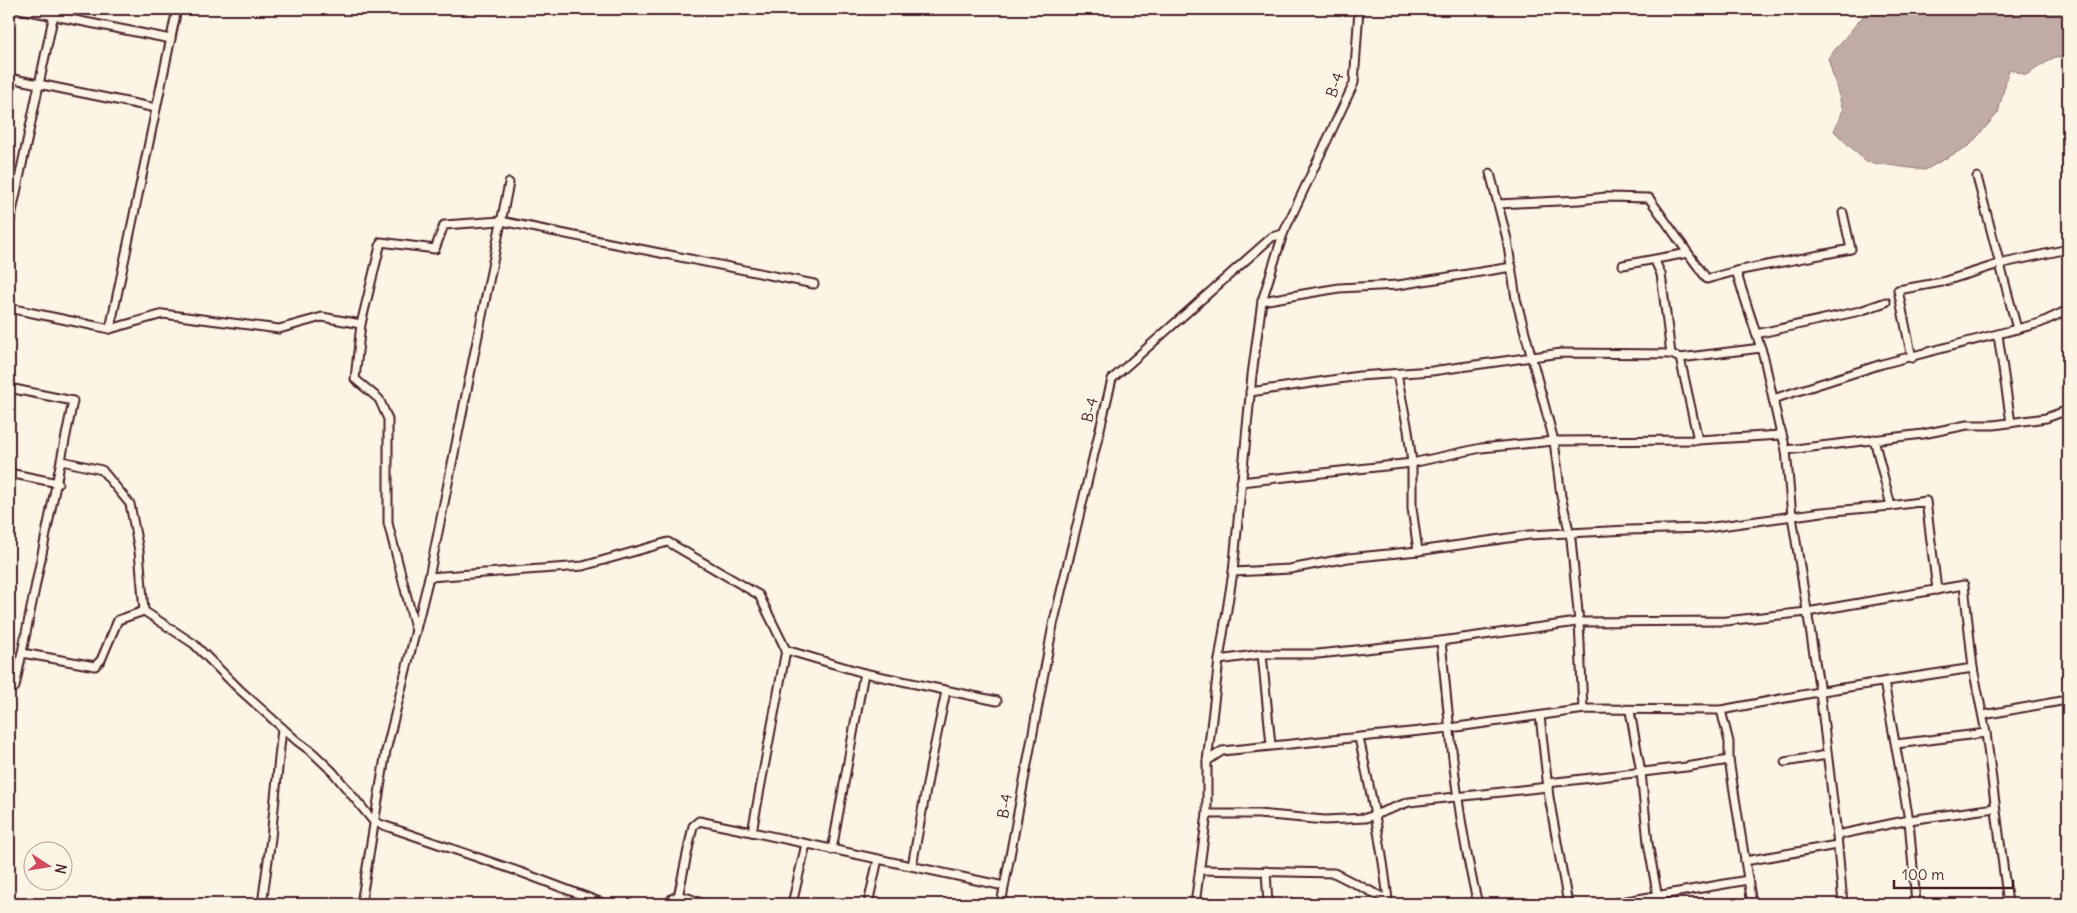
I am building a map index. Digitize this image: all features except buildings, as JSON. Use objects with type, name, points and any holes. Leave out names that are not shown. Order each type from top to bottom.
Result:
[{"type":"street","points":[[19,9],[54,12],[171,39]]},
{"type":"street","points":[[110,329],[177,9]]},
{"type":"street","name":"B-4","points":[[1001,904],[1052,625],[1112,379],[1272,236],[1283,234],[1354,83],[1359,9]]},
{"type":"street","points":[[9,226],[54,12]]},
{"type":"street","points":[[9,78],[156,108]]},
{"type":"street","points":[[1490,173],[1512,268],[1516,299],[1554,441],[1561,496],[1571,539],[1580,622],[1583,709]]},
{"type":"street","points":[[1977,177],[2017,329]]},
{"type":"street","points":[[361,904],[386,751],[429,577],[509,183]]},
{"type":"street","points":[[1498,204],[1579,200],[1606,196],[1649,198],[1707,279],[1736,271],[1852,249],[1843,213]]},
{"type":"street","points":[[416,634],[388,523],[388,419],[379,400],[355,379],[361,324],[381,242],[435,249],[444,225],[501,221],[814,284]]},
{"type":"street","points":[[1195,904],[1207,814],[1207,760],[1219,660],[1233,572],[1250,392],[1262,301],[1283,234]]},
{"type":"street","points":[[1912,358],[1898,290],[1942,282],[2000,264],[2068,249]]},
{"type":"street","points":[[1623,265],[1655,261],[1688,253]]},
{"type":"street","points":[[1655,261],[1661,274],[1672,354]]},
{"type":"street","points":[[1262,301],[1339,288],[1398,285],[1512,268]]},
{"type":"street","points":[[1242,482],[1412,463],[1481,448],[1554,441],[1698,440],[1781,435],[1761,348],[1736,271]]},
{"type":"street","points":[[1756,334],[1860,310],[1886,302]]},
{"type":"street","points":[[9,308],[110,329],[163,314],[279,329],[322,317],[361,324]]},
{"type":"street","points":[[1772,399],[1882,364],[1912,358],[2040,323],[2068,310]]},
{"type":"street","points":[[1998,335],[2011,423]]},
{"type":"street","points":[[1250,392],[1359,376],[1397,374],[1561,353],[1672,354],[1680,358],[1761,348]]},
{"type":"street","points":[[1680,358],[1698,440]]},
{"type":"street","points":[[1397,374],[1408,430],[1412,463],[1412,508],[1418,551]]},
{"type":"street","points":[[9,388],[73,401],[58,483],[15,687],[9,686]]},
{"type":"street","points":[[1772,399],[1786,450],[1792,516],[1820,692],[1837,834],[1843,904]]},
{"type":"street","points":[[1786,450],[1923,434],[1967,425],[2011,423],[2046,418],[2068,410]]},
{"type":"street","points":[[1874,439],[1891,506]]},
{"type":"street","points":[[62,461],[102,470],[130,504],[139,551],[144,611]]},
{"type":"street","points":[[9,473],[58,483]]},
{"type":"street","points":[[1233,572],[1290,569],[1348,558],[1418,551],[1529,535],[1706,528],[1837,510],[1926,501],[1937,590]]},
{"type":"street","points":[[429,577],[583,566],[668,542],[758,595],[786,650],[752,832]]},
{"type":"street","points":[[1219,660],[1262,654],[1318,654],[1580,622],[1726,621],[1807,612],[1964,585],[1973,668],[1986,733],[2008,904]]},
{"type":"street","points":[[22,653],[94,666],[101,660],[118,620],[144,611]]},
{"type":"street","points":[[144,611],[194,644],[282,728],[332,771],[374,822],[523,873],[605,904]]},
{"type":"street","points":[[1441,640],[1458,796],[1471,878],[1478,904]]},
{"type":"street","points":[[786,650],[864,673],[998,700]]},
{"type":"street","points":[[1262,654],[1271,745]]},
{"type":"street","points":[[1207,760],[1222,751],[1450,728],[1583,709],[1721,710],[1973,668]]},
{"type":"street","points":[[832,850],[864,673]]},
{"type":"street","points":[[1884,682],[1909,820],[1916,904]]},
{"type":"street","points":[[912,866],[946,691]]},
{"type":"street","points":[[1983,715],[2062,701]]},
{"type":"street","points":[[1630,710],[1641,772],[1648,843],[1659,904]]},
{"type":"street","points":[[1721,710],[1729,742],[1729,760],[1752,904]]},
{"type":"street","points":[[1540,716],[1548,785],[1568,904]]},
{"type":"street","points":[[262,904],[282,728]]},
{"type":"street","points":[[1896,744],[1986,733]]},
{"type":"street","points":[[1359,738],[1376,813],[1386,902]]},
{"type":"street","points":[[1785,762],[1827,756]]},
{"type":"street","points":[[1207,814],[1258,814],[1324,820],[1366,818],[1409,802],[1729,760]]},
{"type":"street","points":[[1837,834],[1909,820],[1995,808]]},
{"type":"street","points":[[678,897],[693,826],[699,821],[1004,886]]},
{"type":"street","points":[[792,904],[806,844]]},
{"type":"street","points":[[1745,861],[1837,845]]},
{"type":"street","points":[[868,904],[878,859]]},
{"type":"street","points":[[1200,870],[1334,873],[1386,902]]},
{"type":"street","points":[[1266,871],[1268,904]]},
{"type":"street","points":[[1609,904],[1748,880]]},
{"type":"street","points":[[669,904],[670,900],[682,896],[703,904]]},
{"type":"shaded area","points":[[1869,9],[2068,9],[2068,58],[2055,57],[2026,75],[2009,69],[1998,113],[1970,145],[1925,170],[1866,162],[1834,131],[1843,110],[1828,58]]}]
